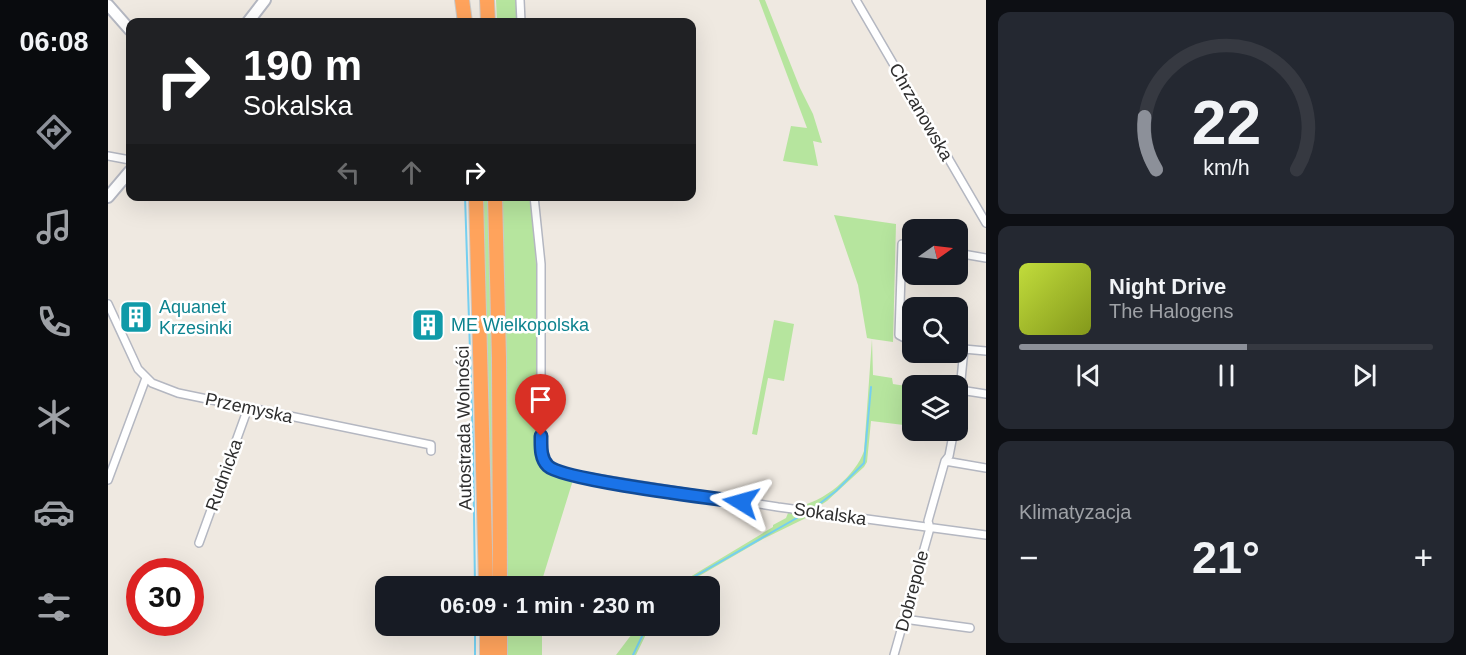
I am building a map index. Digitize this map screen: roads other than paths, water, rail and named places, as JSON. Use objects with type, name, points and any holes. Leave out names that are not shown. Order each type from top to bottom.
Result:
[{"type":"highway","points":[[462,0],[466,18]]},
{"type":"highway","points":[[467,18],[468,0]]},
{"type":"highway","points":[[487,0],[488,18]]},
{"type":"highway","name":"Autostrada Wolności","points":[[476,201],[486,576]]},
{"type":"highway","name":"Autostrada Wolności","points":[[495,201],[500,576]]},
{"type":"highway","points":[[487,636],[487,655]]},
{"type":"highway","points":[[500,636],[500,655]]},
{"type":"street","points":[[251,18],[265,0]]},
{"type":"street","points":[[520,0],[521,18]]},
{"type":"street","name":"Chrzanowska","points":[[856,0],[986,223]]},
{"type":"street","points":[[108,7],[126,26]]},
{"type":"street","points":[[108,156],[126,159]]},
{"type":"street","points":[[108,197],[126,176]]},
{"type":"street","name":"Sokalska","points":[[535,201],[541,264],[541,453],[544,461],[554,471],[709,497],[986,535]]},
{"type":"street","points":[[902,244],[899,335],[902,337]]},
{"type":"street","points":[[968,255],[986,258]]},
{"type":"street","points":[[108,304],[138,369],[146,378],[108,480]]},
{"type":"street","points":[[968,349],[986,351]]},
{"type":"street","name":"Przemyska","points":[[146,378],[152,383],[178,393],[431,445],[431,451]]},
{"type":"street","points":[[968,391],[986,394]]},
{"type":"street","name":"Rudnicka","points":[[199,543],[248,408]]},
{"type":"street","name":"Dobrepole","points":[[894,655],[930,528],[928,521],[952,441]]},
{"type":"street","points":[[945,461],[986,468]]},
{"type":"street","points":[[904,619],[970,628]]},
{"type":"waterway","points":[[457,12],[458,18]]},
{"type":"waterway","points":[[465,201],[475,576]]},
{"type":"waterway","points":[[814,508],[836,491],[864,463],[871,387]]},
{"type":"waterway","points":[[695,576],[802,515]]},
{"type":"waterway","points":[[475,636],[475,655]]},
{"type":"waterway","points":[[633,655],[642,636]]},
{"type":"place","name":"Aquanet Krzesinki","points":[[136,317]]},
{"type":"place","name":"ME Wielkopolska","points":[[428,325]]}]
